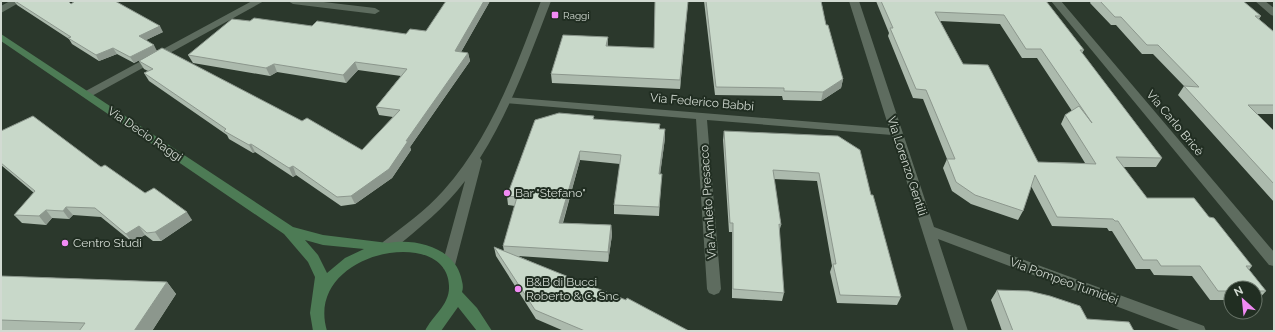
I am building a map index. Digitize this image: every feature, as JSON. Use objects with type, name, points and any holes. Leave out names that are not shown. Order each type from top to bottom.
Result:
[{"type":"main road","name":"Via Decio Raggi","points":[[1,37],[289,231],[313,259],[322,277],[316,311],[320,331]]},
{"type":"main road","name":"Via Decio Raggi","points":[[289,231],[323,240],[388,246],[410,245],[420,247],[437,253],[449,265]]},
{"type":"main road","name":"Via Decio Raggi","points":[[318,299],[329,281],[345,265],[358,256],[388,246]]},
{"type":"main road","points":[[432,331],[441,322],[450,309],[455,294],[455,279],[449,265]]},
{"type":"main road","points":[[455,294],[472,312],[485,331]]},
{"type":"street","points":[[1,10],[17,1]]},
{"type":"street","points":[[86,95],[259,1]]},
{"type":"street","points":[[293,1],[375,11]]},
{"type":"street","points":[[388,246],[455,186],[478,155],[506,100],[546,1]]},
{"type":"street","name":"Via Lorenzo Gentili","points":[[854,1],[961,331]]},
{"type":"street","name":"Via Carlo Bricè","points":[[1056,1],[1274,261]]},
{"type":"street","points":[[1260,1],[1274,13]]},
{"type":"street","name":"Via Federico Babbi","points":[[506,100],[896,132]]},
{"type":"street","name":"Via Amleto Presacco","points":[[701,115],[714,289]]},
{"type":"street","points":[[449,265],[478,155]]},
{"type":"street","name":"Via Pompeo Tumidei","points":[[928,230],[1199,331]]},
{"type":"building","points":[[15,1],[68,1],[71,4],[75,1],[115,1],[160,26],[139,36],[154,45],[130,57],[113,48],[96,55],[68,38],[71,37]]},
{"type":"building","points":[[446,1],[484,1],[455,51],[468,53],[406,141],[408,141],[389,169],[351,196],[337,197],[293,166],[289,168],[251,144],[249,145],[224,131],[226,129],[144,73],[153,69],[139,61],[162,48],[302,121],[307,118],[362,150],[400,110],[376,107],[407,69],[355,62],[343,75],[274,64],[266,68],[188,55],[232,19],[250,21],[254,18],[312,26],[317,21],[406,34],[410,29],[426,31]]},
{"type":"building","points":[[655,1],[688,1],[680,80],[551,74],[563,35],[608,37],[606,46],[654,48]]},
{"type":"building","points":[[706,1],[821,1],[826,25],[828,25],[843,79],[823,92],[784,91],[784,88],[716,87]]},
{"type":"building","points":[[881,1],[1046,1],[1084,50],[1080,50],[1162,158],[1116,157],[1147,198],[1194,198],[1209,217],[1214,218],[1252,266],[1246,266],[1257,280],[1223,280],[1223,291],[1218,291],[1200,266],[1161,266],[1157,260],[1143,260],[1118,221],[1113,219],[1057,217],[1035,175],[1023,211],[975,195],[956,182],[947,159],[955,159],[926,90],[916,89],[890,28],[893,28]],"holes":[[[935,12],[1004,15],[1026,49],[1041,49],[1092,123],[1079,106],[1065,115],[1096,164],[1038,162],[988,65],[963,64]]]},
{"type":"building","points":[[1100,1],[1243,1],[1261,16],[1255,16],[1274,32],[1274,105],[1248,105],[1274,131],[1274,184],[1184,86],[1199,87],[1158,45],[1147,45],[1121,17],[1115,17]]},
{"type":"building","points":[[559,113],[594,116],[593,119],[660,124],[659,129],[665,129],[659,174],[662,174],[659,207],[614,205],[621,155],[580,151],[559,223],[611,225],[608,252],[503,246],[517,197],[507,196],[535,120]]},
{"type":"building","points":[[33,116],[101,167],[105,165],[145,193],[154,188],[187,212],[155,232],[147,233],[139,226],[126,234],[95,208],[66,207],[63,211],[46,210],[39,216],[14,215],[35,191],[1,163],[1,131]]},
{"type":"building","points":[[724,131],[838,136],[860,150],[871,195],[873,195],[901,297],[840,295],[833,264],[836,264],[819,173],[773,170],[781,225],[779,224],[784,293],[733,289],[733,223],[730,223]]},
{"type":"building","points":[[494,247],[626,300],[627,298],[689,331],[585,331],[535,310]]},
{"type":"building","points":[[1,276],[167,282],[134,331],[79,331],[85,323],[1,320]]},
{"type":"building","points":[[997,290],[1029,291],[1050,296],[1080,306],[1087,319],[1129,322],[1134,331],[1013,331]]},
{"type":"place","name":"Raggi","points":[[555,15]]},
{"type":"place","name":"Bar \"Stefano\"","points":[[507,193]]},
{"type":"place","name":"Centro Studi","points":[[65,243]]},
{"type":"place","name":"B&B di Bucci Roberto & C. Snc","points":[[518,289]]}]
